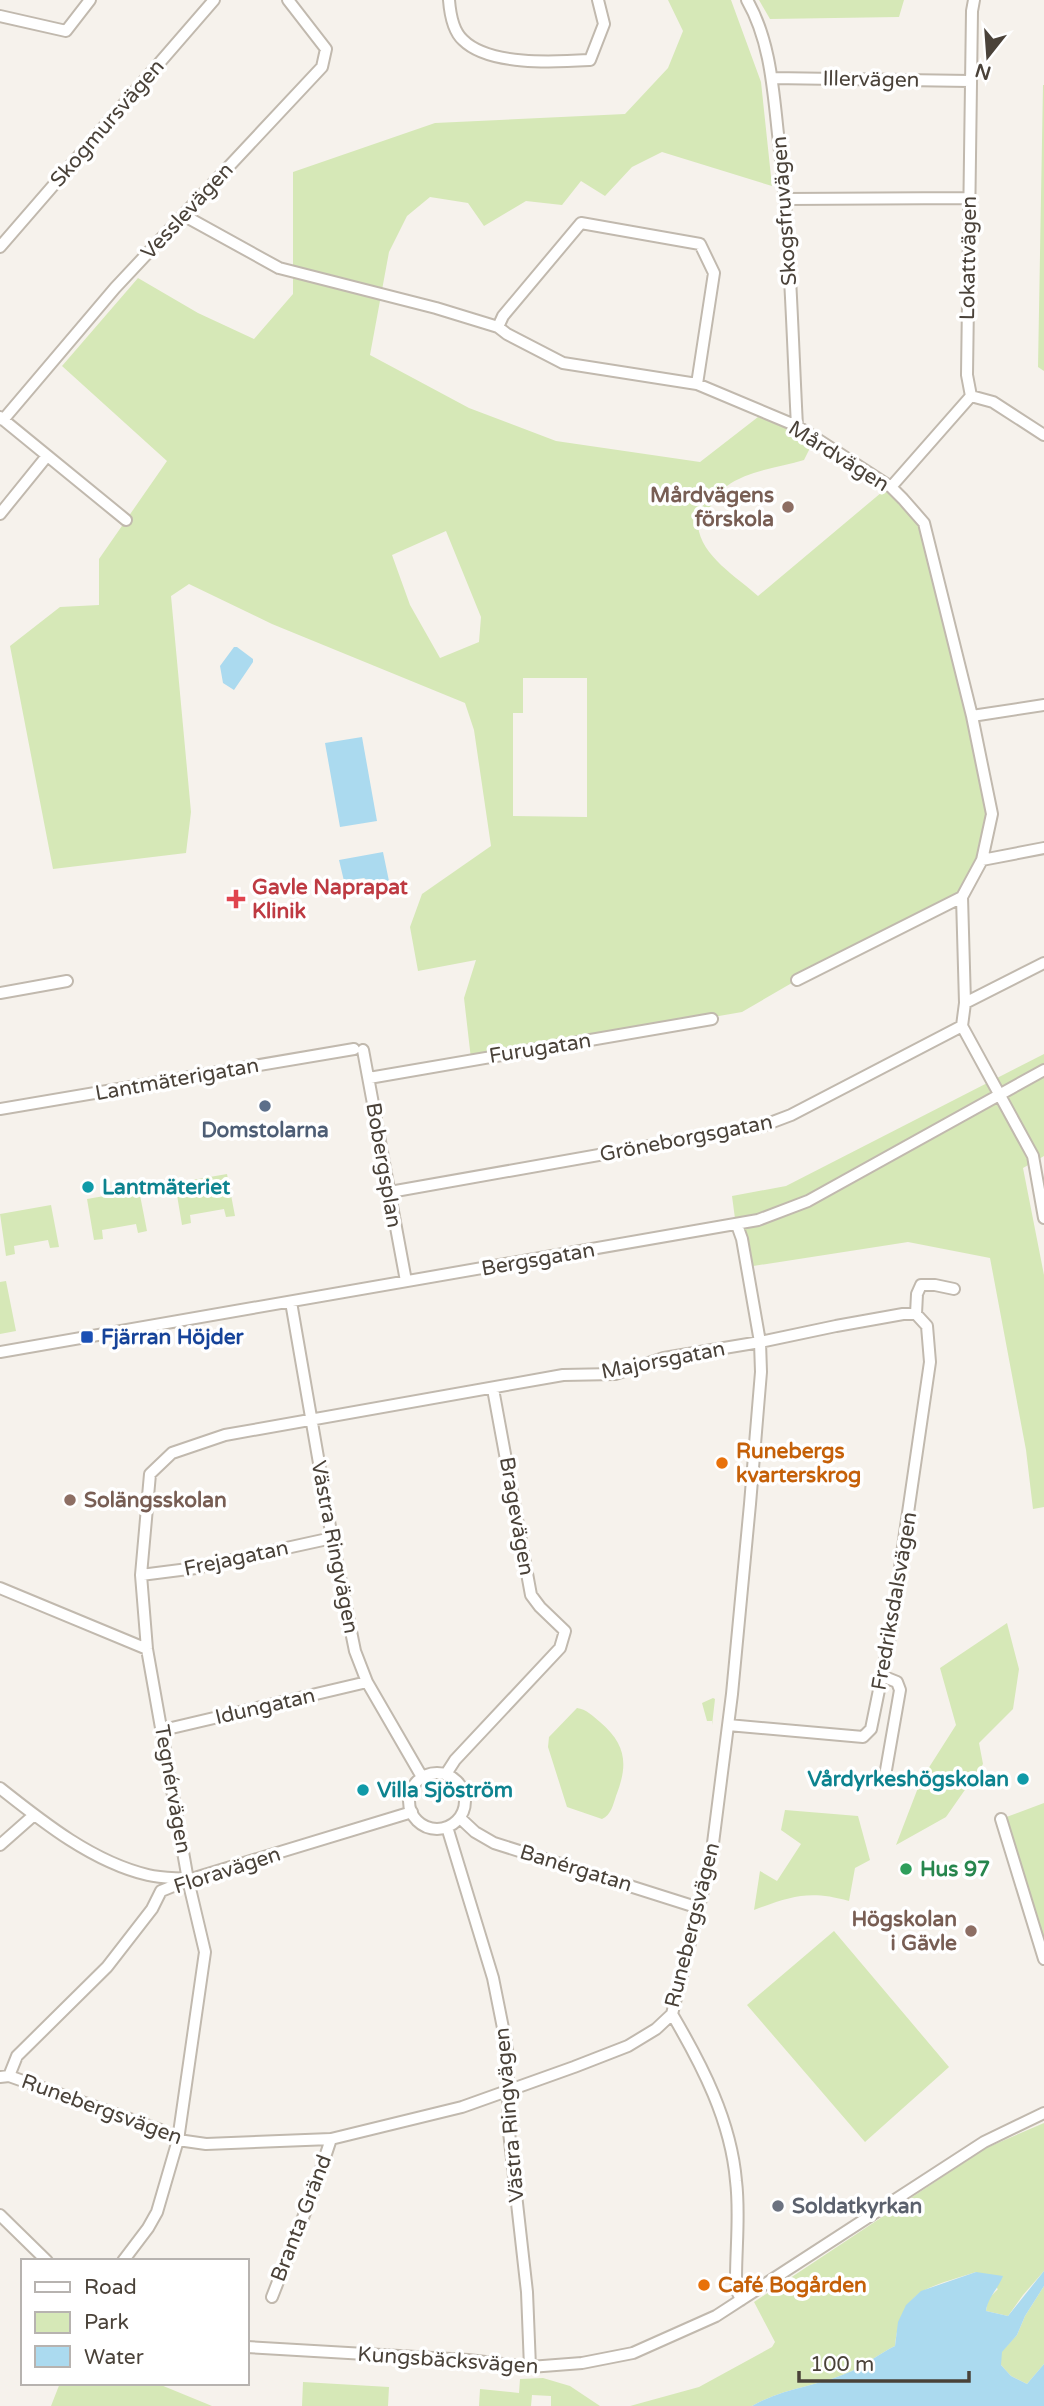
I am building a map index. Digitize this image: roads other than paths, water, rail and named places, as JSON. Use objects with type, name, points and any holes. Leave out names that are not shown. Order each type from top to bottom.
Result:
[{"type":"street","points":[[0,16],[66,31],[90,0]]},
{"type":"street","name":"Skogmursvägen","points":[[0,247],[214,0]]},
{"type":"street","name":"Vesslevägen","points":[[1,418],[115,288],[321,67],[326,49],[288,0]]},
{"type":"street","points":[[449,0],[451,17],[463,40],[490,56],[559,62],[590,60],[604,24],[598,0]]},
{"type":"street","name":"Skogsfruvägen","points":[[747,0],[761,30],[772,78],[786,199],[797,426]]},
{"type":"street","name":"Lokattvägen","points":[[971,396],[967,374],[970,80],[974,0]]},
{"type":"street","name":"Illervägen","points":[[772,78],[970,80]]},
{"type":"street","points":[[786,199],[969,198]]},
{"type":"street","name":"Mårdvägen","points":[[183,215],[279,268],[436,308],[498,327],[563,363],[697,384],[797,426],[891,487],[924,523],[972,716],[992,814],[982,860],[962,897]]},
{"type":"street","points":[[498,327],[503,316],[581,223],[700,244],[714,273],[697,384]]},
{"type":"street","points":[[891,487],[971,396],[993,402],[1044,436]]},
{"type":"street","points":[[1,418],[126,520]]},
{"type":"street","points":[[0,514],[47,456]]},
{"type":"street","points":[[972,716],[1044,705]]},
{"type":"street","points":[[982,860],[1044,848]]},
{"type":"street","points":[[797,980],[962,897],[965,1003],[962,1026],[1033,1156],[1044,1218]]},
{"type":"street","points":[[965,1003],[1044,963]]},
{"type":"street","points":[[0,993],[66,981]]},
{"type":"street","name":"Furugatan","points":[[369,1078],[712,1019]]},
{"type":"street","name":"Gröneborgsgatan","points":[[390,1192],[762,1126],[791,1115],[962,1026]]},
{"type":"street","name":"Bobergsplan","points":[[359,1049],[369,1078],[406,1281]]},
{"type":"street","name":"Lantmäterigatan","points":[[0,1109],[359,1049]]},
{"type":"street","name":"Bergsgatan","points":[[0,1352],[737,1225],[795,1208],[1044,1070]]},
{"type":"street","name":"Runebergsvägen","points":[[4,2077],[158,2129],[178,2140],[206,2144],[331,2139],[462,2107],[574,2067],[628,2046],[656,2029],[672,2014],[711,1860],[728,1725],[756,1438],[760,1342],[742,1239],[737,1225]]},
{"type":"street","points":[[916,1314],[917,1294],[921,1285],[954,1289]]},
{"type":"street","name":"Västra Ringvägen","points":[[291,1302],[310,1419],[355,1651],[367,1682],[422,1777]]},
{"type":"street","name":"Majorsgatan","points":[[310,1419],[563,1375],[615,1374],[664,1358],[903,1314],[916,1314]]},
{"type":"street","name":"Fredriksdalsvägen","points":[[728,1725],[863,1737],[872,1729],[892,1627],[930,1363],[927,1326],[916,1314]]},
{"type":"street","name":"Bragevägen","points":[[446,1774],[455,1760],[559,1648],[565,1631],[531,1595],[493,1389]]},
{"type":"street","name":"Tegnérvägen","points":[[125,2259],[148,2228],[156,2212],[178,2140],[205,1952],[188,1880],[147,1649],[141,1575],[150,1474],[172,1453],[225,1435],[310,1419]]},
{"type":"street","name":"Frejagatan","points":[[141,1575],[196,1568],[332,1538]]},
{"type":"street","points":[[0,1588],[147,1649]]},
{"type":"street","points":[[882,1676],[897,1682],[900,1690],[886,1770]]},
{"type":"street","name":"Idungatan","points":[[163,1730],[367,1682]]},
{"type":"street","points":[[446,1774],[453,1777],[464,1790],[465,1805],[460,1818],[447,1827],[430,1828],[416,1819],[412,1812],[409,1805],[412,1789],[422,1777],[446,1774]]},
{"type":"street","points":[[0,1788],[34,1815],[88,1851],[149,1875],[188,1880]]},
{"type":"street","name":"Floravägen","points":[[4,2077],[17,2056],[107,1967],[152,1909],[161,1891],[188,1880],[412,1812]]},
{"type":"street","points":[[0,1845],[34,1815]]},
{"type":"street","name":"Banérgatan","points":[[460,1818],[475,1832],[494,1843],[699,1908]]},
{"type":"street","points":[[1001,1819],[1044,1959]]},
{"type":"street","name":"Västra Ringvägen","points":[[447,1827],[493,1978],[507,2048],[509,2132],[527,2292],[530,2367]]},
{"type":"street","points":[[672,2014],[698,2061],[720,2110],[729,2141],[736,2180],[736,2279],[741,2300]]},
{"type":"street","name":"Kungsbäcksvägen","points":[[248,2347],[468,2360],[530,2367],[582,2363],[633,2353],[688,2330],[741,2300],[984,2142],[1044,2113]]},
{"type":"street","name":"Branta Gränd","points":[[272,2297],[315,2188],[331,2139]]},
{"type":"street","points":[[0,2215],[45,2259]]},
{"type":"water","points":[[234,647],[253,659],[253,662],[234,690],[223,683],[220,666]]},
{"type":"water","points":[[362,737],[377,821],[340,827],[325,743]]},
{"type":"water","points":[[383,852],[390,886],[378,888],[364,878],[344,881],[339,860]]},
{"type":"water","points":[[1044,2271],[1044,2286],[1025,2316],[1017,2335],[1002,2352],[1001,2365],[1011,2376],[1027,2384],[1044,2364],[1044,2406],[752,2406],[776,2395],[852,2371],[895,2346],[898,2322],[906,2305],[921,2291],[976,2272],[1003,2276],[986,2311],[1008,2316]]},
{"type":"place","name":"Mårdvägens förskola","points":[[788,507]]},
{"type":"place","name":"Gavle Naprapat Klinik","points":[[236,899]]},
{"type":"place","name":"Domstolarna","points":[[265,1106]]},
{"type":"place","name":"Lantmäteriet","points":[[88,1187]]},
{"type":"place","name":"Fjärran Höjder","points":[[87,1337]]},
{"type":"place","name":"Runebergs kvarterskrog","points":[[722,1463]]},
{"type":"place","name":"Solängsskolan","points":[[70,1500]]},
{"type":"place","name":"Vårdyrkeshögskolan","points":[[1023,1779]]},
{"type":"place","name":"Villa Sjöström","points":[[363,1790]]},
{"type":"place","name":"Hus 97","points":[[906,1869]]},
{"type":"place","name":"Högskolan i Gävle","points":[[971,1931]]},
{"type":"place","name":"Soldatkyrkan","points":[[778,2206]]},
{"type":"place","name":"Café Bogården","points":[[704,2285]]}]
